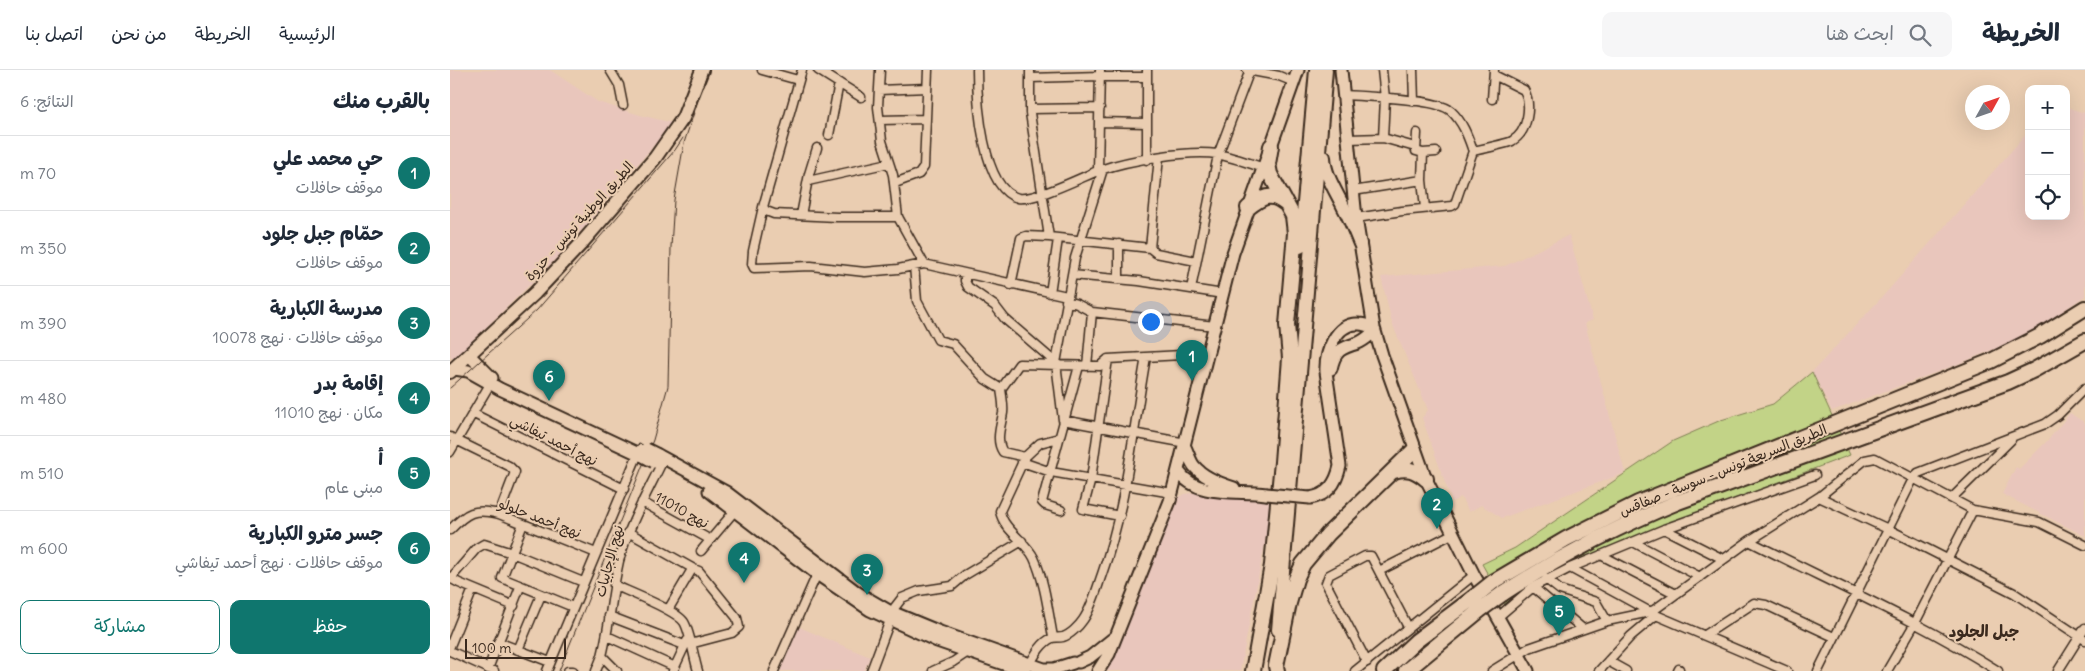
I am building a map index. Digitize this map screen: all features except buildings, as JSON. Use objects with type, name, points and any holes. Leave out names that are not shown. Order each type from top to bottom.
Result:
[{"type":"highway","points":[[1253,671],[1272,565],[1290,358],[1288,325],[1295,233],[1293,216],[1270,174],[1268,164],[1271,146]]},
{"type":"highway","points":[[1248,208],[1258,200],[1273,196],[1288,205]]},
{"type":"highway","name":"الطريق السريعة تونس - سوسة - صفاقس","points":[[1406,671],[1477,604],[1493,582],[1558,543],[1638,503],[1991,361],[2040,336],[2085,308]]},
{"type":"highway","name":"الطريق السريعة تونس - سوسة - صفاقس","points":[[1384,671],[1416,641],[1477,604],[1502,594],[1573,551],[1645,515],[2008,382],[2034,370],[2085,341]]},
{"type":"highway","points":[[1277,668],[1289,602],[1303,564],[1328,534],[1414,450]]},
{"type":"highway","points":[[1394,471],[1410,468],[1426,479]]},
{"type":"main road","name":"الطريق الوطنية تونس - حزوة","points":[[451,369],[535,293],[654,158],[683,118],[702,70]]},
{"type":"main road","points":[[1098,671],[1110,654],[1171,497],[1233,253],[1298,70]]},
{"type":"main road","points":[[1290,358],[1316,70]]},
{"type":"main road","points":[[1277,668],[1326,70]]},
{"type":"main road","points":[[1342,70],[1356,218],[1375,329],[1382,355],[1414,450],[1426,479],[1452,534],[1528,671]]},
{"type":"main road","points":[[1323,117],[1325,166],[1331,184],[1360,244]]},
{"type":"main road","points":[[1179,471],[1188,483],[1217,491],[1251,492],[1310,498],[1319,496],[1330,489],[1337,479],[1340,466],[1326,361],[1335,336],[1349,325],[1357,323],[1375,329]]},
{"type":"main road","points":[[1328,381],[1336,353],[1341,348],[1359,342],[1375,329]]},
{"type":"main road","points":[[1359,342],[1382,355]]},
{"type":"main road","points":[[468,355],[492,378],[642,451],[738,507],[892,617],[940,632],[1027,667]]},
{"type":"main road","points":[[451,369],[468,372],[490,384],[642,451]]},
{"type":"main road","points":[[1185,445],[1192,463],[1203,474],[1221,484],[1251,492]]},
{"type":"main road","points":[[1179,471],[1203,474]]},
{"type":"main road","points":[[1171,497],[1184,489],[1201,488]]},
{"type":"main road","points":[[738,507],[818,574],[852,599],[892,617],[937,641],[968,652],[1027,667],[1054,669],[1085,663],[1092,671]]},
{"type":"main road","points":[[1073,665],[1090,656],[1116,636]]},
{"type":"street","points":[[610,70],[619,85],[623,105]]},
{"type":"street","points":[[762,70],[798,80]]},
{"type":"street","points":[[802,70],[763,207],[753,251],[752,264],[754,268],[811,266],[865,272],[924,264],[1050,293],[1067,299],[1092,312],[1215,326]]},
{"type":"street","points":[[818,70],[861,97]]},
{"type":"street","points":[[880,70],[880,120],[884,150],[895,183],[894,192],[898,217],[924,264]]},
{"type":"street","points":[[895,183],[922,171],[928,70]]},
{"type":"street","points":[[978,70],[978,92],[985,143],[1001,186],[1017,198],[1025,198],[1043,193],[1101,170],[1159,157],[1187,153],[1218,155],[1264,168]]},
{"type":"street","points":[[1191,289],[1218,155],[1249,70],[1279,76],[1294,82]]},
{"type":"street","points":[[1382,70],[1385,98],[1383,138]]},
{"type":"street","points":[[1413,70],[1414,101]]},
{"type":"street","points":[[1473,151],[1513,140],[1521,131],[1527,115],[1528,103],[1524,90],[1494,73],[1492,99]]},
{"type":"street","points":[[1050,238],[1030,109],[1030,74],[1147,74],[1147,160]]},
{"type":"street","points":[[1063,420],[1056,364],[1067,299],[1080,240],[1101,170],[1100,74]]},
{"type":"street","points":[[829,135],[839,83]]},
{"type":"street","points":[[879,90],[927,88]]},
{"type":"street","points":[[1344,95],[1414,101],[1450,109],[1464,128],[1473,151],[1455,204],[1452,206],[1356,218]]},
{"type":"street","points":[[1030,109],[1100,108]]},
{"type":"street","points":[[880,120],[926,119]]},
{"type":"street","points":[[1099,122],[1146,122]]},
{"type":"street","points":[[1417,133],[1416,151],[1423,154],[1436,152]]},
{"type":"street","points":[[1348,138],[1383,138],[1415,147]]},
{"type":"street","points":[[801,215],[817,148]]},
{"type":"street","points":[[1423,154],[1422,180],[1425,208]]},
{"type":"street","points":[[1150,248],[1159,157]]},
{"type":"street","points":[[808,181],[889,163]]},
{"type":"street","points":[[1353,191],[1422,180]]},
{"type":"street","points":[[763,207],[766,211],[774,214],[853,218],[898,217]]},
{"type":"street","points":[[1011,285],[1021,238],[1026,236],[1150,248],[1156,253],[1196,261]]},
{"type":"street","points":[[1050,293],[1058,239]]},
{"type":"street","points":[[1119,244],[1119,279]]},
{"type":"street","points":[[914,266],[917,301],[938,340],[953,344],[985,379],[1001,389]]},
{"type":"street","points":[[966,274],[965,281],[968,287],[995,306],[1005,319],[1056,364]]},
{"type":"street","points":[[1072,275],[1119,279],[1223,294]]},
{"type":"street","points":[[1061,510],[1042,502],[1063,420],[1083,366],[1092,312]]},
{"type":"street","points":[[1171,497],[1126,485],[1051,472],[1006,454],[1001,449],[999,428],[1003,408],[1001,389],[1019,364],[1101,366],[1108,359],[1182,355],[1207,356]]},
{"type":"street","points":[[1027,667],[1040,648],[1054,637],[1061,638],[1069,634],[1083,620],[1107,559],[1120,516],[1126,485],[1132,434],[1146,357]]},
{"type":"street","points":[[1108,359],[1090,479],[1083,510],[1120,516]]},
{"type":"street","points":[[450,452],[458,442],[490,384]]},
{"type":"street","points":[[1818,671],[1914,477],[1927,468],[2013,438],[2045,424],[2058,415],[2085,388]]},
{"type":"street","name":"نهج أحمد تيفاشي","points":[[474,414],[624,489]]},
{"type":"street","points":[[1063,420],[1185,445]]},
{"type":"street","points":[[450,437],[513,468],[515,474],[499,514]]},
{"type":"street","points":[[1054,637],[1034,556],[1004,521],[1000,511],[1024,460],[1040,443],[1059,438]]},
{"type":"street","points":[[1952,498],[2013,438]]},
{"type":"street","points":[[547,671],[583,582],[642,451]]},
{"type":"street","points":[[1599,671],[1653,613],[1676,594],[1749,541],[1819,497],[1865,460],[1872,458],[1914,477],[1973,510],[2039,522],[2085,545]]},
{"type":"street","name":"نهج الإجابيات","points":[[596,671],[607,636],[614,585],[628,532],[659,460]]},
{"type":"street","points":[[1498,618],[1533,587],[1570,568],[1664,529],[1815,475]]},
{"type":"street","points":[[1819,497],[1888,529],[2014,593],[2082,637]]},
{"type":"street","name":"نهج 11010","points":[[642,502],[709,539]]},
{"type":"street","points":[[701,552],[709,539],[738,507]]},
{"type":"street","name":"نهج أحمد حلولو","points":[[450,530],[468,513],[476,510],[499,514],[596,553]]},
{"type":"street","points":[[1887,671],[1973,510]]},
{"type":"street","points":[[522,524],[502,578],[520,587],[573,607]]},
{"type":"street","points":[[1664,529],[1723,559]]},
{"type":"street","points":[[609,616],[688,642],[732,633],[739,627],[737,618],[699,571],[628,532]]},
{"type":"street","points":[[1380,571],[1452,534]]},
{"type":"street","points":[[871,671],[895,607],[902,598],[919,591],[952,586],[965,575],[1022,541]]},
{"type":"street","points":[[1749,541],[1966,650],[1998,671]]},
{"type":"street","points":[[1633,542],[1700,577]]},
{"type":"street","points":[[514,606],[450,578],[477,548],[484,544],[512,553],[583,582]]},
{"type":"street","points":[[1601,555],[1676,594]]},
{"type":"street","points":[[1367,662],[1328,587],[1327,579],[1332,573],[1368,556],[1373,558],[1408,627]]},
{"type":"street","points":[[1570,568],[1653,613],[1787,671]]},
{"type":"street","points":[[668,610],[690,571],[694,569]]},
{"type":"street","points":[[774,671],[818,574]]},
{"type":"street","points":[[1355,671],[1474,575]]},
{"type":"street","points":[[1546,579],[1560,590],[1598,604],[1607,621]]},
{"type":"street","points":[[614,585],[668,610],[684,620],[688,642],[698,671]]},
{"type":"street","points":[[450,651],[491,670],[498,642],[520,587]]},
{"type":"street","points":[[1533,587],[1583,629]]},
{"type":"street","points":[[450,646],[454,625],[473,589]]},
{"type":"street","points":[[518,650],[541,595]]},
{"type":"street","points":[[1705,635],[1754,602],[1766,605],[1834,637]]},
{"type":"street","points":[[1492,671],[1518,653],[1583,629],[1607,621],[1653,613]]},
{"type":"street","points":[[2058,671],[2082,637],[2085,628]]},
{"type":"street","points":[[607,636],[674,669],[688,642]]},
{"type":"street","points":[[498,642],[550,662]]},
{"type":"street","points":[[933,671],[943,669],[968,652]]},
{"type":"street","points":[[602,656],[617,671]]},
{"type":"street","points":[[1608,661],[1626,671]]},
{"type":"street","points":[[568,671],[573,671]]},
{"type":"shaded area","points":[[450,70],[550,70],[598,102],[673,123],[563,252],[454,359],[450,357]]},
{"type":"shaded area","points":[[2070,108],[2085,113],[2085,296],[2049,321],[2009,343],[1956,365],[1832,411],[1812,372],[1884,295],[2025,136],[2025,220],[2070,220]]},
{"type":"shaded area","points":[[1569,235],[1593,320],[1585,323],[1625,473],[1502,518],[1481,505],[1469,512],[1461,497],[1452,502],[1422,418],[1428,410],[1392,323],[1381,277],[1505,266]]},
{"type":"shaded area","points":[[2070,413],[2085,423],[2085,536],[2002,494],[2016,467],[2019,469],[2049,439]]},
{"type":"shaded area","points":[[1199,492],[1235,495],[1270,502],[1266,538],[1240,671],[1105,671],[1115,654],[1174,500],[1185,494]]},
{"type":"shaded area","points":[[799,627],[870,657],[864,671],[780,671]]},
{"type":"green space","points":[[1812,372],[1850,455],[1601,550],[1552,576],[1508,610],[1482,564],[1515,548],[1673,441],[1721,420],[1773,404]]},
{"type":"tram line","points":[[559,671],[653,440],[668,386],[674,200],[684,143],[708,70]]},
{"type":"tram line","points":[[450,388],[537,310],[675,150],[683,138]]},
{"type":"place","name":"حي محمد علي","points":[[1192,381]]},
{"type":"place","name":"جسر مترو الكبارية","points":[[549,401]]},
{"type":"place","name":"حمّام جبل جلود","points":[[1437,529]]},
{"type":"place","name":"إقامة بدر","points":[[744,583]]},
{"type":"place","name":"مدرسة الكبارية","points":[[867,595]]},
{"type":"place","name":"أ","points":[[1559,636]]},
{"type":"district","name":"جبل الجلود","points":[[1984,631]]}]
